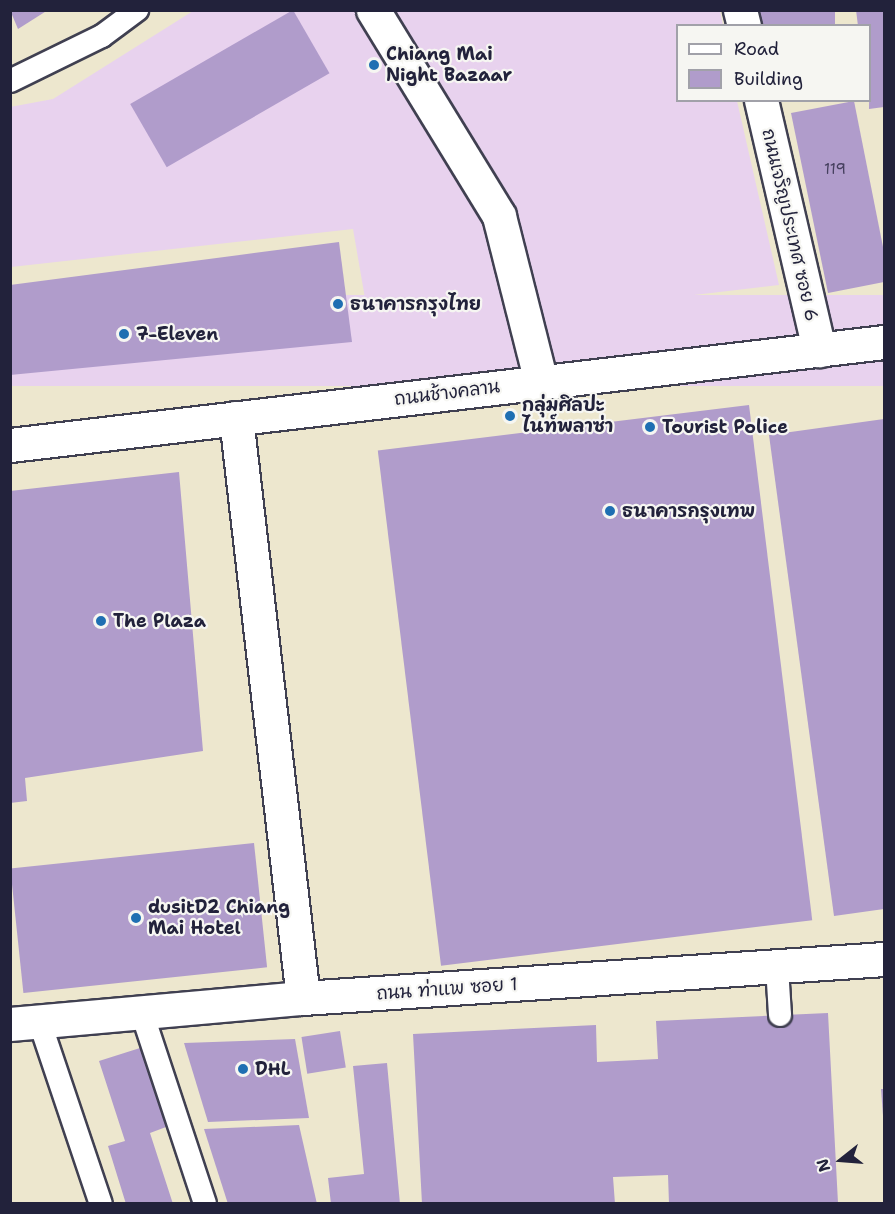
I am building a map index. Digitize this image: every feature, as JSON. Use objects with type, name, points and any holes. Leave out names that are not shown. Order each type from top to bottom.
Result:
[{"type":"street","points":[[373,10],[499,216],[541,382]]},
{"type":"street","name":"ถนนเจริญประเทศ ซอย 6","points":[[761,102],[819,350]]},
{"type":"street","name":"ถนนช้างคลาน","points":[[10,445],[885,342]]},
{"type":"street","points":[[236,418],[303,998]]},
{"type":"street","name":"ถนน ท่าแพ ซอย 1","points":[[25,1023],[303,998],[885,959]]},
{"type":"lane","points":[[10,81],[102,36],[137,10]]},
{"type":"lane","points":[[777,967],[780,1015]]},
{"type":"lane","points":[[142,1013],[205,1203]]},
{"type":"lane","points":[[25,1023],[101,1203]]},
{"type":"shaded area","points":[[397,10],[720,11],[723,24],[676,24],[676,102],[737,102],[779,285],[371,333],[353,229],[11,267],[10,107],[53,99],[193,11],[360,11],[368,22]]},
{"type":"shaded area","points":[[10,295],[884,295],[884,386],[10,386]]},
{"type":"building","points":[[10,10],[48,10],[18,29]]},
{"type":"building","points":[[293,10],[330,73],[167,167],[130,104]]},
{"type":"building","points":[[760,10],[835,10],[835,24],[760,24]]},
{"type":"building","points":[[856,10],[884,10],[884,107],[869,109],[869,102],[871,102],[871,24],[858,24]]},
{"type":"building","points":[[854,102],[884,252],[884,282],[828,293],[791,113]]},
{"type":"building","points":[[339,242],[352,342],[10,375],[10,285]]},
{"type":"building","points":[[749,405],[812,920],[441,966],[378,451]]},
{"type":"building","points":[[884,419],[884,909],[834,916],[769,435]]},
{"type":"building","name":"The Plaza","points":[[179,472],[203,751],[25,778],[27,801],[10,803],[10,491]]},
{"type":"building","name":"dusitD2 Chiang Mai Hotel","points":[[254,843],[267,967],[23,993],[10,869]]},
{"type":"building","points":[[828,1013],[838,1203],[669,1204],[668,1175],[613,1177],[615,1204],[422,1204],[413,1034],[596,1025],[597,1062],[658,1059],[656,1021]]},
{"type":"building","points":[[340,1031],[346,1068],[307,1074],[301,1037]]},
{"type":"building","points":[[295,1039],[309,1118],[208,1122],[184,1043]]},
{"type":"building","points":[[140,1048],[166,1127],[150,1133],[173,1204],[126,1204],[108,1146],[125,1141],[99,1061]]},
{"type":"building","points":[[387,1063],[400,1204],[331,1204],[328,1178],[364,1174],[353,1066]]},
{"type":"building","points":[[881,1089],[884,1089],[884,1116],[883,1116]]},
{"type":"building","points":[[299,1125],[317,1204],[228,1204],[204,1129]]},
{"type":"place","name":"Chiang Mai Night Bazaar","points":[[374,65]]},
{"type":"place","name":"ธนาคารกรุงไทย","points":[[338,304]]},
{"type":"place","name":"7-Eleven","points":[[124,334]]},
{"type":"place","name":"กลุ่มศิลปะ ไนท์พลาซ่า","points":[[510,416]]},
{"type":"place","name":"Tourist Police","points":[[650,427]]},
{"type":"place","name":"ธนาคารกรุงเทพ","points":[[610,511]]},
{"type":"place","name":"The Plaza","points":[[101,621]]},
{"type":"place","name":"dusitD2 Chiang Mai Hotel","points":[[136,918]]},
{"type":"place","name":"DHL","points":[[243,1069]]}]
